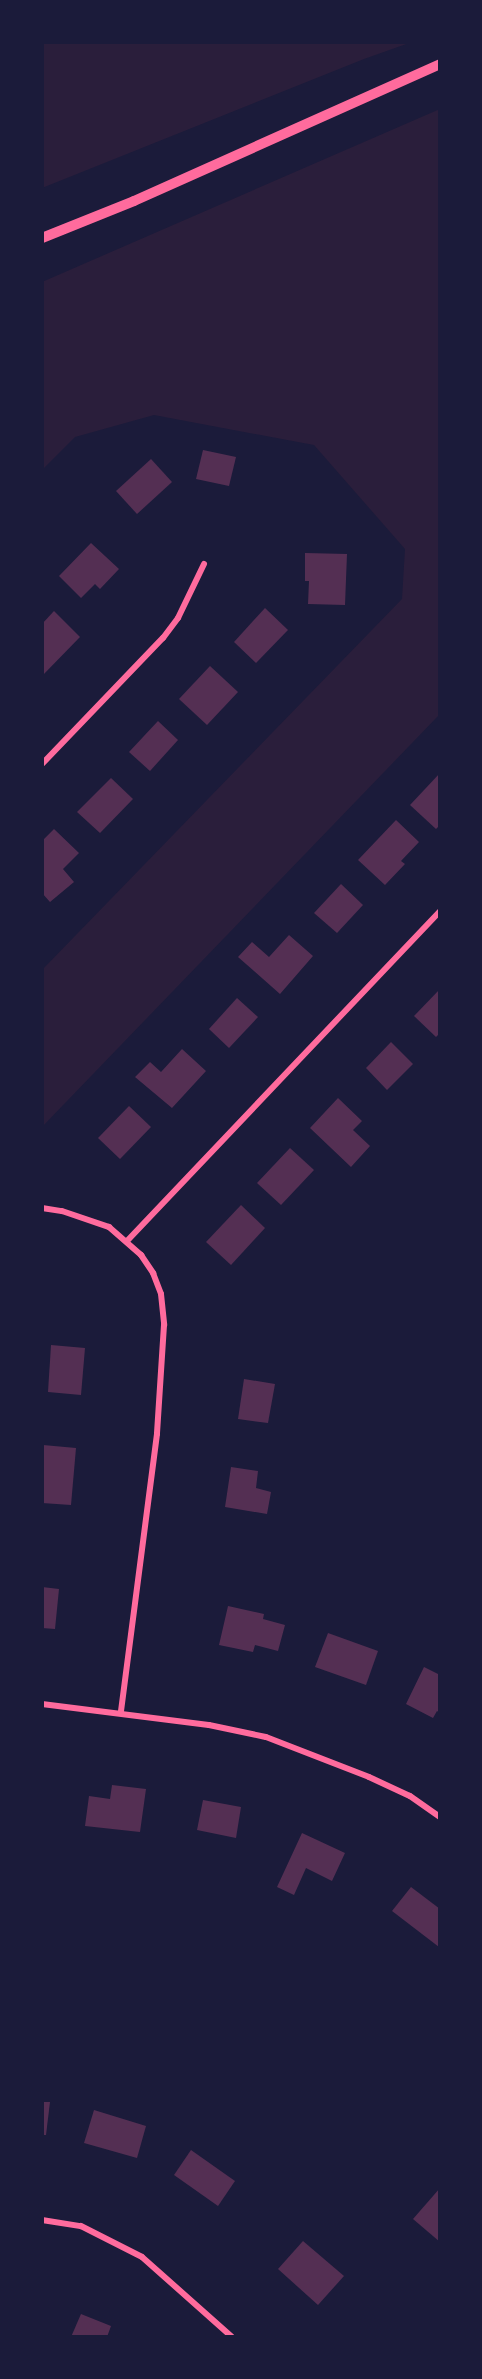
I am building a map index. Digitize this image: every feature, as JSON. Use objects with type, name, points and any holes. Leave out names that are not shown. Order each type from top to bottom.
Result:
[{"type":"street","points":[[42,238],[134,201],[440,64]]},
{"type":"street","points":[[42,764],[163,638],[178,618],[204,564]]},
{"type":"street","points":[[127,1241],[440,911]]},
{"type":"street","points":[[42,1208],[93,1220],[109,1227],[127,1241],[153,1273],[161,1294],[164,1325],[157,1434],[121,1712]]},
{"type":"street","points":[[42,1704],[121,1712],[209,1725],[266,1737],[369,1777],[410,1796],[440,1817]]},
{"type":"street","points":[[42,2220],[81,2226],[142,2257],[232,2337]]},
{"type":"shaded area","points":[[42,42],[412,42],[364,59],[42,188]]},
{"type":"shaded area","points":[[440,109],[440,714],[42,1127],[42,970],[402,599],[405,549],[314,445],[154,415],[75,437],[42,470],[42,282]]},
{"type":"building","points":[[203,450],[236,457],[229,486],[196,479]]},
{"type":"building","points":[[151,459],[172,482],[137,514],[116,491]]},
{"type":"building","points":[[91,543],[119,569],[100,589],[95,584],[81,598],[59,576]]},
{"type":"building","points":[[305,553],[347,554],[345,605],[308,604],[309,581],[305,581]]},
{"type":"building","points":[[265,608],[288,630],[256,663],[234,642]]},
{"type":"building","points":[[54,611],[80,637],[42,676],[42,624]]},
{"type":"building","points":[[210,666],[238,692],[207,725],[179,699]]},
{"type":"building","points":[[158,721],[178,740],[150,771],[129,752]]},
{"type":"building","points":[[440,773],[440,825],[436,829],[410,805]]},
{"type":"building","points":[[111,778],[133,799],[100,833],[77,812]]},
{"type":"building","points":[[396,820],[419,842],[401,861],[405,864],[385,885],[358,860]]},
{"type":"building","points":[[54,829],[79,853],[63,869],[74,882],[50,902],[42,893],[42,841]]},
{"type":"building","points":[[341,884],[363,905],[337,933],[314,913]]},
{"type":"building","points":[[289,935],[313,956],[280,994],[238,957],[252,942],[269,957]]},
{"type":"building","points":[[440,989],[440,1033],[436,1037],[414,1016]]},
{"type":"building","points":[[237,998],[258,1017],[229,1048],[209,1029]]},
{"type":"building","points":[[391,1042],[413,1064],[387,1090],[366,1068]]},
{"type":"building","points":[[182,1049],[206,1071],[172,1108],[135,1077],[150,1062],[161,1072]]},
{"type":"building","points":[[338,1098],[362,1121],[353,1130],[370,1146],[351,1167],[310,1128]]},
{"type":"building","points":[[129,1106],[151,1127],[120,1159],[98,1138]]},
{"type":"building","points":[[290,1148],[314,1170],[281,1205],[257,1183]]},
{"type":"building","points":[[241,1205],[265,1228],[231,1265],[206,1242]]},
{"type":"building","points":[[51,1345],[85,1348],[81,1395],[48,1392]]},
{"type":"building","points":[[244,1379],[275,1384],[268,1423],[238,1419]]},
{"type":"building","points":[[43,1445],[76,1448],[71,1505],[42,1503]]},
{"type":"building","points":[[231,1467],[258,1471],[256,1488],[271,1492],[267,1514],[225,1507]]},
{"type":"building","points":[[42,1587],[59,1589],[55,1629],[42,1628]]},
{"type":"building","points":[[228,1606],[264,1614],[263,1619],[285,1625],[278,1651],[255,1645],[253,1652],[219,1645]]},
{"type":"building","points":[[328,1633],[378,1651],[366,1685],[315,1667]]},
{"type":"building","points":[[424,1667],[440,1675],[440,1713],[437,1711],[433,1718],[406,1704]]},
{"type":"building","points":[[112,1785],[146,1789],[140,1832],[85,1826],[89,1796],[110,1799]]},
{"type":"building","points":[[203,1800],[241,1807],[236,1838],[197,1830]]},
{"type":"building","points":[[302,1833],[345,1853],[332,1881],[306,1868],[294,1895],[277,1887]]},
{"type":"building","points":[[411,1887],[440,1909],[439,1947],[392,1911]]},
{"type":"building","points":[[42,2102],[50,2102],[46,2135],[42,2135]]},
{"type":"building","points":[[94,2110],[146,2126],[137,2158],[84,2143]]},
{"type":"building","points":[[191,2150],[235,2181],[218,2206],[174,2175]]},
{"type":"building","points":[[440,2188],[440,2242],[413,2219]]},
{"type":"building","points":[[303,2241],[344,2276],[318,2305],[278,2269]]},
{"type":"building","points":[[81,2314],[111,2326],[107,2337],[71,2337]]}]
